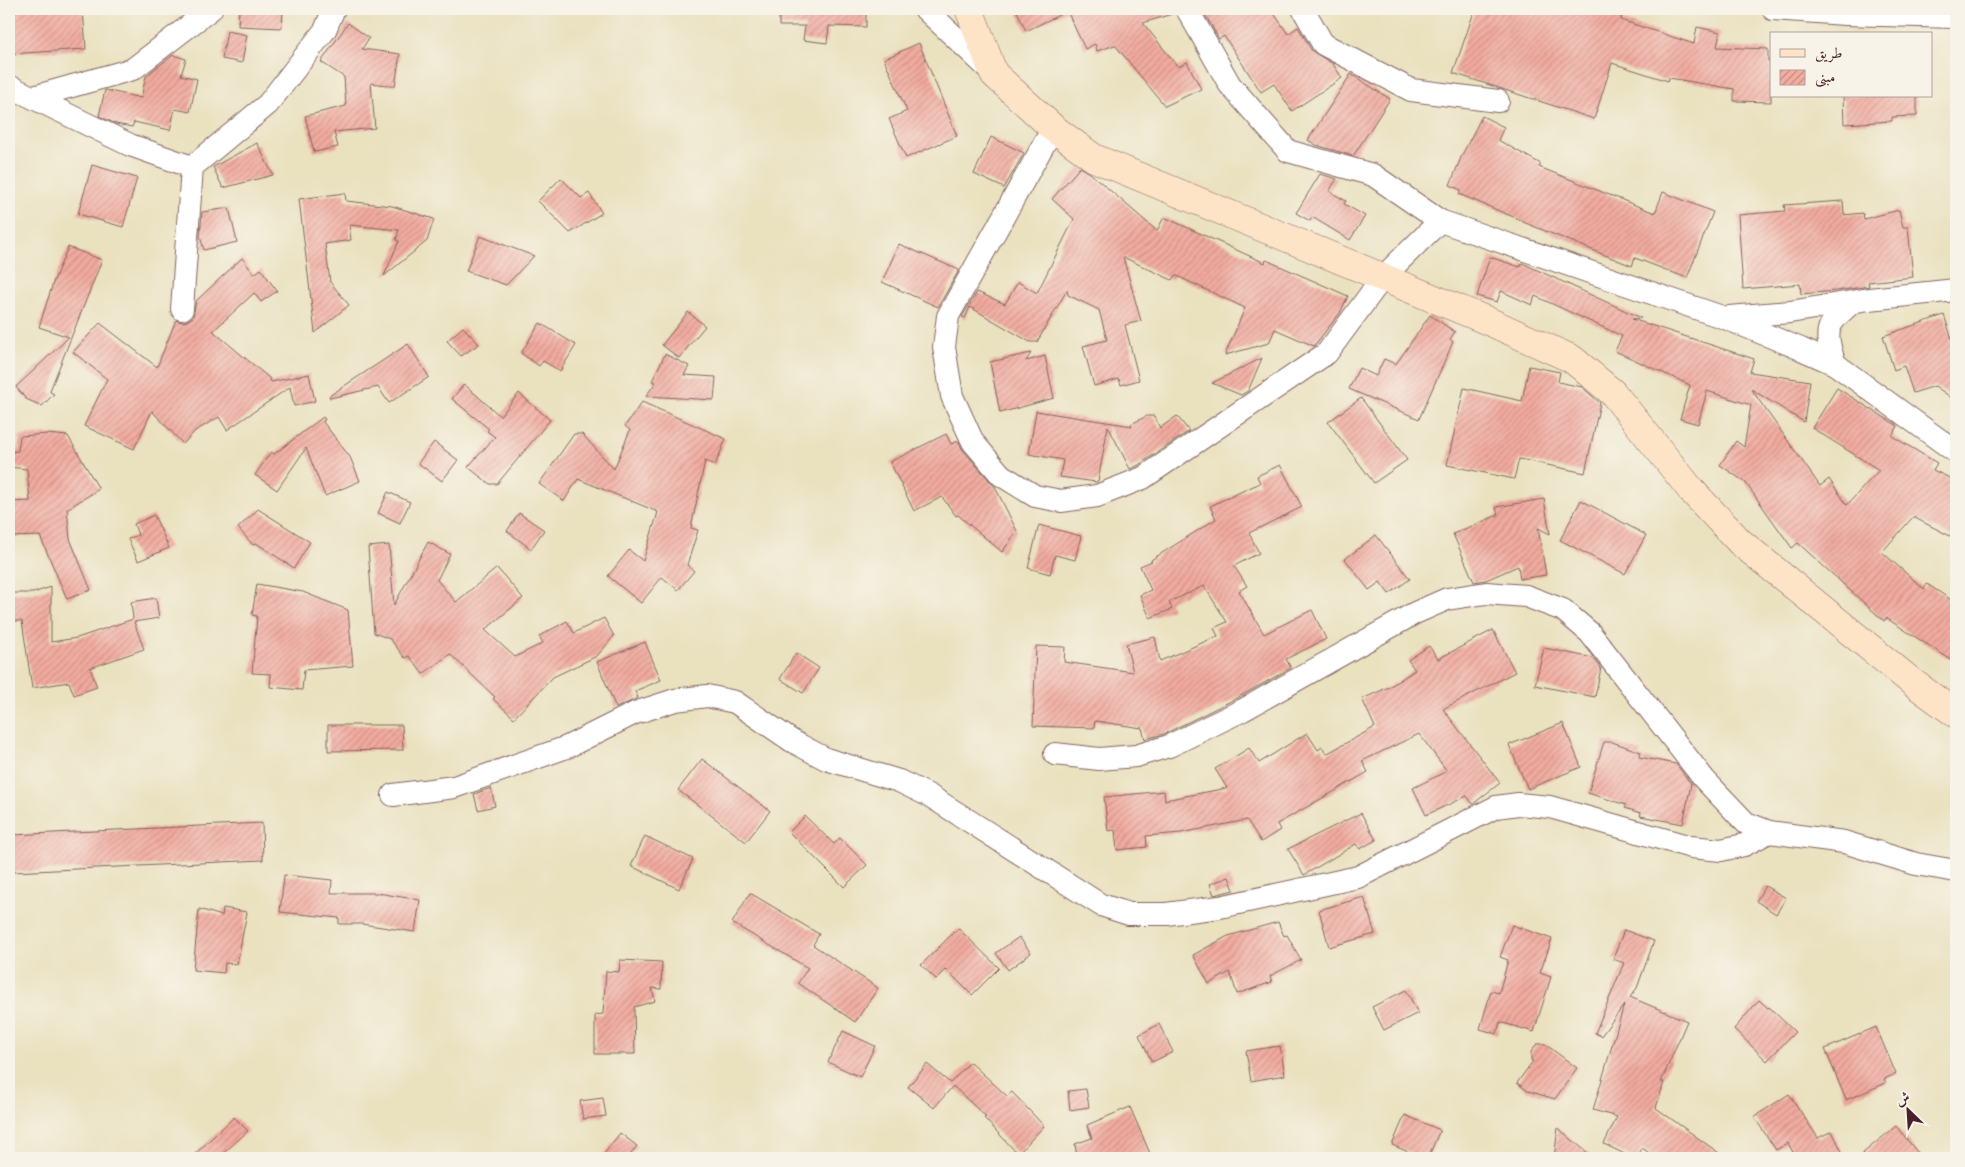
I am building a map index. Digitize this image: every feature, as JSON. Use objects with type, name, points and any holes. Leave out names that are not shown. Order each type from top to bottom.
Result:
[{"type":"main road","points":[[969,9],[994,74],[1053,128],[1094,158],[1488,321],[1572,359],[1613,393],[1692,491],[1740,542],[1912,682],[1956,714]]},
{"type":"street","points":[[33,97],[133,69],[211,9]]},
{"type":"street","points":[[182,309],[192,167],[268,104],[325,30],[334,9]]},
{"type":"street","points":[[925,9],[994,74]]},
{"type":"street","points":[[1187,9],[1230,85],[1288,151],[1373,176],[1440,221],[1725,318],[1835,364],[1956,452]]},
{"type":"street","points":[[1303,9],[1323,44],[1411,90],[1498,101]]},
{"type":"street","points":[[1773,9],[1956,18]]},
{"type":"street","points":[[9,86],[130,145],[192,167]]},
{"type":"street","points":[[1053,128],[948,316],[944,347],[952,396],[973,442],[1001,475],[1035,496],[1061,501],[1097,496],[1142,478],[1327,353],[1383,277],[1440,221]]},
{"type":"street","points":[[1725,318],[1790,312],[1853,302],[1956,290]]},
{"type":"street","points":[[1835,364],[1828,343],[1828,332],[1833,318],[1853,302]]},
{"type":"street","points":[[1055,754],[1099,759],[1136,756],[1169,746],[1243,710],[1415,613],[1447,600],[1486,593],[1526,596],[1563,610],[1590,633],[1704,779],[1746,823],[1769,832],[1844,842],[1916,864],[1956,871]]},
{"type":"street","points":[[393,795],[454,787],[567,747],[635,713],[675,700],[707,696],[735,702],[792,741],[826,759],[899,781],[930,796],[1101,905],[1129,914],[1166,914],[1220,908],[1358,876],[1496,808],[1518,804],[1550,807],[1691,847],[1721,850],[1744,845],[1769,832]]},
{"type":"building","points":[[9,9],[83,9],[86,49],[9,54]]},
{"type":"building","points":[[239,9],[283,9],[282,28],[238,26]]},
{"type":"building","points":[[779,9],[866,9],[866,27],[829,26],[827,43],[803,40],[805,26],[779,26]]},
{"type":"building","points":[[1016,9],[1174,9],[1175,13],[1143,23],[1178,67],[1187,62],[1201,89],[1165,106],[1115,45],[1097,51],[1095,44],[1085,49],[1067,11],[1026,31]]},
{"type":"building","points":[[1202,9],[1271,9],[1288,34],[1298,27],[1312,51],[1333,64],[1342,78],[1292,111],[1274,84],[1261,92],[1224,36],[1219,39]]},
{"type":"building","points":[[1475,9],[1603,9],[1622,17],[1621,20],[1694,44],[1697,27],[1720,32],[1717,47],[1768,49],[1771,102],[1734,101],[1734,89],[1669,78],[1668,81],[1612,63],[1594,119],[1453,73]]},
{"type":"building","points":[[348,23],[369,38],[362,49],[400,54],[395,86],[371,83],[375,128],[334,132],[338,147],[314,152],[305,116],[346,106],[344,77],[321,62]]},
{"type":"building","points":[[227,31],[247,35],[242,63],[222,59]]},
{"type":"building","points":[[919,43],[957,136],[906,158],[889,119],[907,111],[884,59]]},
{"type":"building","points":[[173,55],[186,59],[181,75],[197,79],[190,112],[175,109],[170,130],[134,122],[132,127],[116,124],[99,116],[105,90],[141,98],[146,76]]},
{"type":"building","points":[[1351,74],[1390,99],[1353,156],[1316,145],[1308,140]]},
{"type":"building","points":[[1843,98],[1917,98],[1917,116],[1892,117],[1892,121],[1844,124]]},
{"type":"building","points":[[1482,116],[1504,127],[1498,140],[1541,164],[1539,167],[1655,213],[1663,192],[1713,212],[1687,278],[1635,258],[1632,266],[1459,194],[1461,190],[1450,185],[1462,155]]},
{"type":"building","points":[[991,137],[1024,153],[1004,188],[974,174]]},
{"type":"building","points":[[257,143],[273,175],[223,188],[213,167]]},
{"type":"building","points":[[92,165],[137,178],[123,227],[78,214]]},
{"type":"building","points":[[1080,167],[1090,173],[1157,231],[1164,217],[1265,263],[1266,260],[1348,296],[1340,313],[1314,346],[1275,329],[1269,343],[1225,355],[1245,308],[1175,275],[1172,280],[1123,257],[1141,321],[1125,325],[1139,380],[1121,385],[1119,379],[1094,386],[1083,346],[1107,340],[1099,310],[1068,295],[1067,290],[1037,342],[1030,342],[970,307],[965,318],[962,317],[977,292],[1005,304],[1018,282],[1037,293],[1074,219],[1052,199]]},
{"type":"building","points":[[1320,174],[1337,179],[1329,191],[1346,201],[1344,204],[1365,216],[1350,240],[1312,217],[1310,221],[1296,213]]},
{"type":"building","points":[[561,178],[581,198],[589,193],[602,213],[570,233],[538,201]]},
{"type":"building","points":[[345,193],[346,201],[392,206],[434,219],[427,241],[384,276],[399,241],[396,240],[399,230],[349,225],[351,240],[325,244],[330,282],[349,305],[315,333],[299,199]]},
{"type":"building","points":[[1843,201],[1844,215],[1863,213],[1864,219],[1899,210],[1903,227],[1908,227],[1913,277],[1868,282],[1869,286],[1801,294],[1800,284],[1743,289],[1738,215],[1785,211],[1784,205]]},
{"type":"building","points":[[229,208],[237,242],[204,250],[200,236],[202,212]]},
{"type":"building","points":[[480,236],[534,256],[506,285],[466,271]]},
{"type":"building","points":[[899,244],[959,270],[938,307],[882,282]]},
{"type":"building","points":[[68,247],[102,260],[51,388],[50,392],[54,394],[42,406],[26,399],[16,387],[69,337],[39,327],[54,280]]},
{"type":"building","points":[[1490,257],[1520,267],[1522,263],[1641,318],[1632,319],[1754,359],[1750,372],[1810,381],[1804,422],[1751,389],[1820,486],[1829,479],[1847,505],[1879,470],[1812,428],[1837,388],[1898,426],[1892,436],[1937,463],[1933,470],[1956,481],[1956,539],[1913,517],[1882,552],[1924,589],[1927,584],[1956,603],[1956,663],[1886,618],[1884,621],[1798,543],[1792,548],[1745,482],[1720,465],[1736,441],[1744,447],[1751,405],[1707,391],[1698,424],[1680,419],[1690,385],[1615,351],[1622,336],[1535,296],[1532,305],[1501,291],[1497,302],[1477,296]]},
{"type":"building","points":[[242,258],[254,274],[261,269],[277,291],[261,302],[254,293],[213,331],[269,378],[271,382],[309,374],[315,401],[294,406],[290,387],[227,430],[219,417],[195,431],[183,444],[152,411],[134,449],[84,426],[107,379],[73,352],[100,323],[157,367],[176,320],[182,322],[193,317],[196,301]]},
{"type":"building","points":[[688,312],[705,326],[679,358],[662,345]]},
{"type":"building","points":[[1430,315],[1455,332],[1450,339],[1453,342],[1419,419],[1349,389],[1359,368],[1376,376],[1384,359],[1396,364]]},
{"type":"building","points":[[1944,315],[1956,351],[1956,401],[1935,386],[1913,393],[1904,366],[1894,370],[1883,336]]},
{"type":"building","points":[[540,323],[576,345],[560,371],[543,361],[539,366],[521,353]]},
{"type":"building","points":[[463,327],[479,344],[461,356],[447,341]]},
{"type":"building","points":[[408,344],[429,377],[389,403],[378,387],[330,398],[329,396]]},
{"type":"building","points":[[1031,353],[1026,361],[1045,356],[1054,398],[1000,413],[990,362]]},
{"type":"building","points":[[665,354],[689,366],[684,375],[716,377],[714,400],[646,396],[656,382],[652,381]]},
{"type":"building","points":[[1262,358],[1248,391],[1241,395],[1212,383]]},
{"type":"building","points":[[1529,366],[1560,372],[1558,382],[1582,387],[1600,403],[1585,473],[1519,459],[1514,479],[1447,465],[1464,388],[1522,401]]},
{"type":"building","points":[[464,384],[500,416],[519,393],[550,420],[497,484],[490,484],[468,467],[495,437],[487,431],[489,429],[452,399]]},
{"type":"building","points":[[1361,398],[1407,460],[1374,483],[1328,422]]},
{"type":"building","points":[[642,402],[726,439],[715,465],[705,461],[691,528],[698,530],[687,565],[694,571],[678,590],[662,577],[641,603],[608,576],[629,550],[643,561],[658,512],[578,479],[564,501],[539,484],[574,434],[582,434],[614,469],[630,430],[625,426]]},
{"type":"building","points":[[1036,411],[1132,426],[1131,424],[1147,416],[1154,416],[1160,428],[1177,416],[1189,431],[1130,469],[1108,426],[1098,481],[1096,482],[1060,477],[1063,460],[1029,454]]},
{"type":"building","points":[[323,417],[325,419],[323,422],[350,457],[360,481],[325,496],[306,448],[277,490],[255,475],[271,452],[274,454]]},
{"type":"building","points":[[47,434],[68,436],[99,489],[67,509],[70,539],[91,590],[67,599],[40,536],[9,537],[9,502],[30,501],[27,469],[9,467],[9,452],[18,451],[20,436]]},
{"type":"building","points":[[946,434],[951,444],[958,441],[963,450],[995,487],[1017,531],[1002,552],[958,515],[956,516],[942,497],[914,511],[890,462]]},
{"type":"building","points":[[434,442],[458,460],[442,481],[418,463]]},
{"type":"building","points":[[1280,465],[1302,507],[1249,533],[1259,553],[1234,566],[1247,586],[1239,591],[1264,634],[1312,610],[1326,639],[1286,659],[1291,668],[1237,698],[1164,734],[1145,739],[1142,728],[1095,721],[1094,728],[1033,726],[1036,646],[1065,647],[1064,662],[1133,672],[1126,644],[1155,637],[1160,661],[1218,636],[1214,628],[1227,622],[1204,586],[1169,602],[1172,609],[1150,618],[1140,595],[1151,590],[1140,566],[1152,561],[1216,519],[1210,506],[1260,483],[1257,476]]},
{"type":"building","points":[[388,492],[410,502],[400,523],[378,513]]},
{"type":"building","points":[[1544,499],[1550,534],[1538,528],[1546,575],[1520,579],[1518,566],[1486,580],[1474,582],[1453,534],[1498,515],[1496,507]]},
{"type":"building","points":[[1581,500],[1646,535],[1625,574],[1560,540]]},
{"type":"building","points":[[258,509],[310,542],[294,568],[256,543],[253,545],[238,528]]},
{"type":"building","points":[[519,513],[544,530],[531,549],[507,531]]},
{"type":"building","points":[[154,515],[169,548],[138,561],[128,539],[138,535],[134,524]]},
{"type":"building","points":[[1039,525],[1081,536],[1075,560],[1055,555],[1050,574],[1028,568]]},
{"type":"building","points":[[1376,535],[1410,579],[1389,594],[1380,582],[1369,590],[1345,559]]},
{"type":"building","points":[[428,542],[450,554],[437,580],[456,602],[497,568],[523,598],[485,630],[515,657],[543,643],[539,636],[567,621],[574,633],[604,618],[614,636],[597,656],[553,677],[514,718],[450,654],[423,674],[409,656],[405,658],[390,639],[374,633],[368,547],[389,545],[394,605]]},
{"type":"building","points":[[257,584],[303,592],[348,610],[353,666],[304,670],[302,690],[270,687],[271,674],[252,673],[257,616],[252,615]]},
{"type":"building","points":[[51,587],[51,642],[77,638],[133,619],[131,602],[156,598],[159,618],[134,622],[144,649],[90,668],[97,687],[74,695],[69,682],[32,688],[22,621],[9,621],[9,593],[33,593]]},
{"type":"building","points":[[1493,630],[1515,672],[1443,709],[1500,783],[1473,804],[1467,796],[1426,815],[1413,788],[1447,771],[1419,734],[1362,761],[1368,772],[1277,824],[1280,830],[1261,842],[1247,820],[1181,833],[1146,836],[1147,847],[1117,850],[1115,830],[1108,831],[1104,797],[1164,791],[1165,800],[1227,788],[1215,769],[1249,748],[1259,763],[1307,733],[1318,750],[1322,747],[1326,754],[1375,727],[1362,699],[1389,687],[1415,670],[1408,660],[1429,646],[1438,659]]},
{"type":"building","points":[[645,642],[661,680],[635,691],[638,698],[616,708],[597,662]]},
{"type":"building","points":[[1544,648],[1593,658],[1601,668],[1595,697],[1535,685]]},
{"type":"building","points":[[796,653],[819,668],[803,693],[780,679]]},
{"type":"building","points":[[1563,723],[1581,767],[1528,789],[1509,745]]},
{"type":"building","points":[[328,725],[402,725],[403,750],[328,751]]},
{"type":"building","points":[[1604,742],[1612,742],[1641,752],[1639,757],[1676,764],[1691,784],[1683,824],[1640,816],[1641,813],[1625,808],[1626,805],[1588,793]]},
{"type":"building","points":[[702,759],[770,811],[746,842],[678,790]]},
{"type":"building","points":[[491,788],[495,806],[478,810],[474,794]]},
{"type":"building","points":[[1361,813],[1376,840],[1360,849],[1356,844],[1304,875],[1288,849]]},
{"type":"building","points":[[805,816],[834,844],[840,838],[867,865],[844,887],[789,832]]},
{"type":"building","points":[[262,823],[263,860],[13,872],[11,835]]},
{"type":"building","points":[[645,836],[693,859],[679,889],[631,866]]},
{"type":"building","points":[[284,875],[332,880],[331,893],[378,893],[420,900],[415,932],[362,924],[339,924],[339,918],[280,912]]},
{"type":"building","points":[[1229,877],[1234,890],[1214,895],[1210,884]]},
{"type":"building","points":[[1765,886],[1786,898],[1776,914],[1756,901]]},
{"type":"building","points":[[750,893],[819,934],[813,945],[878,988],[855,1022],[798,983],[808,968],[732,923]]},
{"type":"building","points":[[1364,897],[1375,934],[1329,947],[1319,910]]},
{"type":"building","points":[[223,908],[247,912],[237,964],[225,963],[224,973],[193,970],[199,909],[222,916]]},
{"type":"building","points":[[1278,922],[1284,936],[1287,935],[1301,960],[1270,976],[1272,982],[1237,994],[1230,972],[1209,984],[1193,955],[1228,936]]},
{"type":"building","points":[[1512,925],[1552,939],[1540,973],[1551,977],[1534,1032],[1500,1022],[1497,1034],[1480,1029],[1491,991],[1499,993],[1508,960],[1500,957]]},
{"type":"building","points":[[958,928],[999,968],[972,995],[946,969],[936,979],[921,965]]},
{"type":"building","points":[[1624,930],[1654,941],[1637,988],[1630,997],[1687,1021],[1661,1082],[1664,1082],[1656,1108],[1726,1158],[1657,1158],[1642,1148],[1637,1158],[1633,1158],[1604,1144],[1617,1117],[1593,1110],[1624,1005],[1601,1036],[1595,1033],[1624,963],[1613,959]]},
{"type":"building","points":[[1019,937],[1031,953],[1008,970],[996,953]]},
{"type":"building","points":[[620,960],[662,962],[661,989],[652,988],[655,1001],[634,1007],[635,1054],[595,1054],[595,1015],[603,1014],[606,971],[619,972]]},
{"type":"building","points":[[1406,990],[1418,1013],[1384,1030],[1372,1007]]},
{"type":"building","points":[[1759,1000],[1795,1032],[1767,1061],[1734,1029]]},
{"type":"building","points":[[1159,1024],[1173,1052],[1152,1062],[1139,1035]]},
{"type":"building","points":[[1876,1027],[1896,1074],[1884,1079],[1886,1083],[1846,1100],[1825,1049]]},
{"type":"building","points":[[843,1031],[875,1046],[860,1077],[828,1062]]},
{"type":"building","points":[[1537,1044],[1545,1044],[1577,1068],[1555,1099],[1528,1091],[1517,1083],[1533,1061],[1531,1060],[1531,1052]]},
{"type":"building","points":[[1280,1046],[1285,1075],[1251,1081],[1246,1051]]},
{"type":"building","points":[[970,1062],[1007,1096],[1012,1092],[1044,1126],[1018,1154],[984,1118],[986,1117],[953,1086],[934,1108],[908,1087],[927,1064],[950,1083]]},
{"type":"building","points":[[1086,1089],[1089,1107],[1070,1110],[1068,1091]]},
{"type":"building","points":[[1789,1094],[1818,1138],[1832,1131],[1845,1158],[1796,1158],[1788,1143],[1776,1150],[1754,1117]]},
{"type":"building","points":[[603,1098],[606,1116],[583,1119],[580,1101]]},
{"type":"building","points":[[1130,1107],[1152,1158],[1077,1158],[1075,1144],[1092,1138],[1087,1125]]},
{"type":"building","points":[[1405,1115],[1440,1130],[1428,1158],[1423,1158],[1392,1145]]},
{"type":"building","points":[[234,1117],[248,1131],[218,1158],[191,1158]]},
{"type":"building","points":[[1896,1126],[1922,1158],[1857,1158]]},
{"type":"building","points":[[1558,1128],[1594,1158],[1554,1158]]},
{"type":"building","points":[[620,1133],[637,1146],[628,1158],[601,1158]]}]
